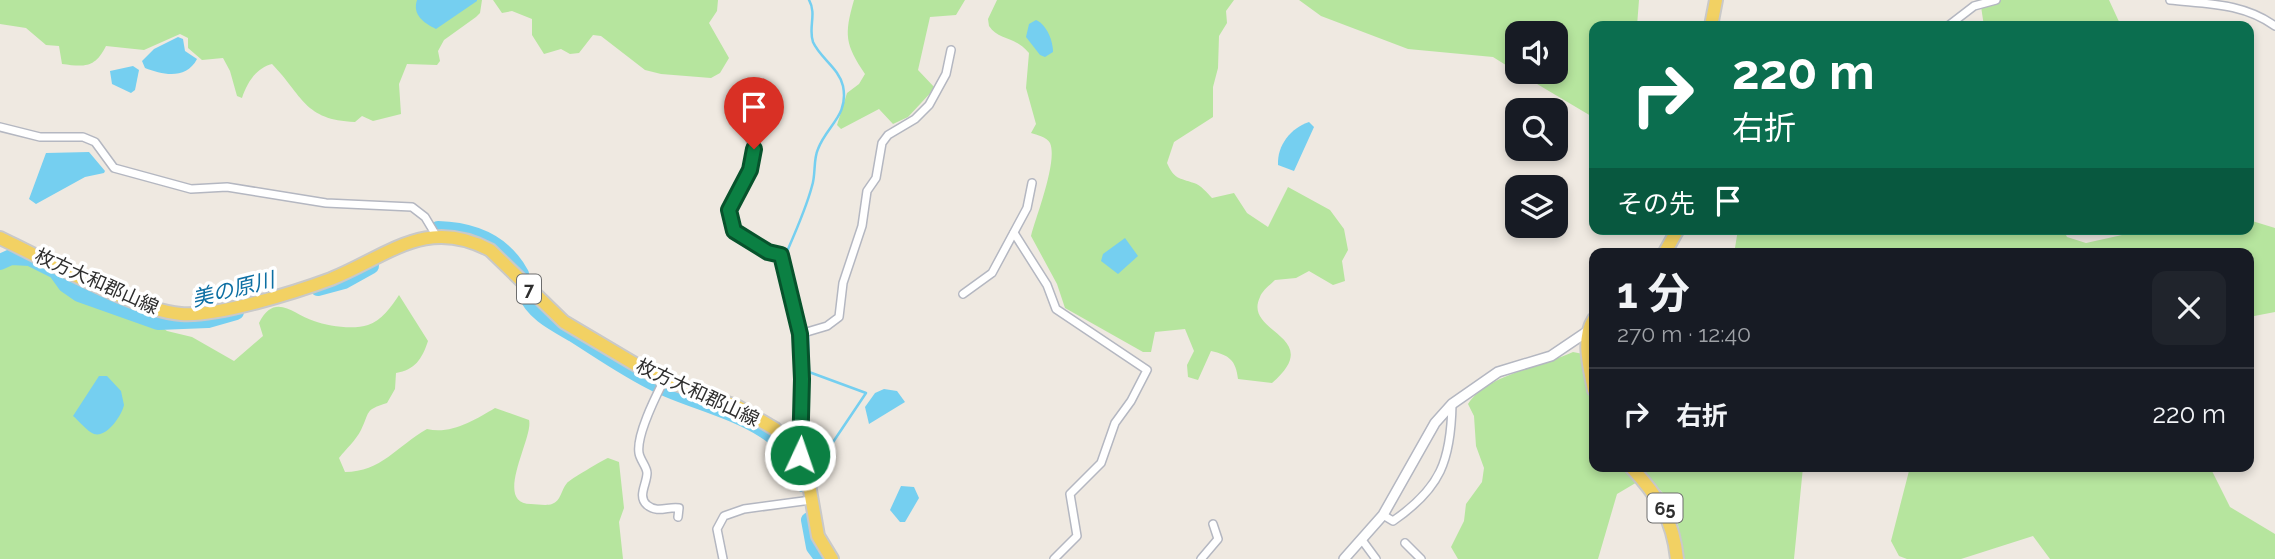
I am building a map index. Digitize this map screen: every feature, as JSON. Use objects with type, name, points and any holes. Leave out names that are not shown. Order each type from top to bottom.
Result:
[{"type":"main road","points":[[1712,21],[1716,0]]},
{"type":"main road","name":"枚方大和郡山線","points":[[0,238],[133,300],[181,314],[203,314],[331,279],[399,244],[437,237],[457,237],[490,250],[564,323],[664,380],[759,418],[800,455]]},
{"type":"main road","points":[[1588,331],[1589,341]]},
{"type":"main road","points":[[800,455],[807,473],[818,536],[832,559]]},
{"type":"main road","name":"65","points":[[1635,472],[1663,504],[1670,519],[1677,559]]},
{"type":"street","points":[[1954,21],[1974,6],[1996,0]]},
{"type":"street","points":[[2170,0],[2226,5],[2255,14],[2275,26]]},
{"type":"street","points":[[800,334],[827,326],[839,317],[843,283],[862,226],[867,191],[876,178],[882,143],[888,135],[915,119],[929,105],[946,74],[951,50]]},
{"type":"street","points":[[0,127],[40,137],[83,137],[95,142],[114,168],[191,189],[227,187],[326,203],[412,207],[425,216],[437,237]]},
{"type":"street","points":[[746,130],[754,149],[754,158],[729,210],[734,231],[768,252],[781,255],[800,334],[800,455]]},
{"type":"street","points":[[963,294],[992,273],[1027,208],[1032,183]]},
{"type":"street","points":[[1014,233],[1047,285],[1056,309],[1147,370],[1131,401],[1115,423],[1101,463],[1070,494],[1077,536],[1054,559]]},
{"type":"street","points":[[1344,559],[1383,515],[1436,423],[1452,404],[1499,372],[1551,356],[1588,331]]},
{"type":"street","points":[[664,380],[650,408],[638,450],[647,472],[642,493],[643,499],[652,508],[678,508],[678,517]]},
{"type":"street","points":[[1383,515],[1393,520],[1429,492],[1447,459],[1452,404]]},
{"type":"street","points":[[723,559],[717,529],[724,516],[744,509],[811,500]]},
{"type":"street","points":[[1201,559],[1218,539],[1213,524]]},
{"type":"street","points":[[1362,540],[1376,559]]},
{"type":"street","points":[[1405,544],[1421,559]]},
{"type":"green space","points":[[0,0],[482,0],[480,13],[444,40],[438,51],[440,61],[437,65],[407,64],[399,84],[401,114],[373,121],[362,116],[355,122],[325,117],[314,111],[272,64],[253,77],[242,98],[237,96],[223,58],[202,60],[188,48],[188,38],[180,34],[144,50],[106,46],[98,59],[89,64],[62,64],[59,46],[46,45],[26,28],[0,24]]},
{"type":"green space","points":[[493,0],[718,0],[717,11],[709,23],[729,58],[720,73],[711,78],[645,70],[601,36],[593,35],[579,53],[570,54],[561,49],[544,54],[532,35],[532,19],[512,11],[502,13]]},
{"type":"green space","points":[[854,0],[965,0],[956,15],[930,17],[918,70],[935,88],[908,117],[893,124],[879,109],[841,129],[837,125],[847,93],[859,84],[865,74],[853,55],[848,39]]},
{"type":"green space","points":[[997,0],[1234,0],[1226,11],[1227,23],[1219,36],[1218,68],[1213,87],[1213,117],[1174,142],[1167,163],[1175,175],[1199,185],[1212,198],[1234,193],[1247,213],[1268,227],[1288,187],[1330,210],[1344,229],[1348,250],[1342,261],[1345,281],[1333,285],[1309,271],[1296,278],[1275,280],[1261,295],[1258,309],[1262,319],[1288,344],[1291,355],[1287,367],[1272,383],[1238,379],[1231,359],[1211,351],[1198,380],[1188,377],[1187,365],[1194,351],[1185,329],[1155,332],[1151,352],[1143,352],[1065,308],[1057,284],[1031,236],[1049,175],[1052,151],[1049,141],[1031,133],[1036,124],[1026,88],[1029,53],[1018,43],[997,34],[989,26],[988,19]]},
{"type":"green space","points":[[1299,0],[1639,0],[1637,21],[1589,21],[1589,115],[1568,102],[1568,98],[1561,98],[1537,84],[1568,84],[1568,21],[1505,21],[1505,64],[1493,57],[1408,49],[1321,16]]},
{"type":"green space","points":[[1980,0],[2109,0],[2119,21],[1983,21]]},
{"type":"green space","points":[[2254,222],[2275,228],[2275,312],[2254,316],[2254,248],[1735,248],[1737,235],[2066,235],[2086,243],[2122,235],[2254,235]]},
{"type":"green space","points":[[12,256],[35,258],[85,287],[141,312],[167,331],[192,337],[234,361],[263,336],[259,323],[272,308],[285,308],[326,324],[355,327],[377,320],[399,295],[428,341],[417,363],[396,373],[395,389],[387,403],[369,412],[359,434],[339,458],[345,472],[358,471],[379,463],[427,429],[453,428],[471,422],[495,408],[529,420],[515,482],[515,493],[520,501],[552,504],[567,483],[580,474],[608,458],[619,462],[624,508],[619,522],[623,559],[0,559],[0,263]]},
{"type":"green space","points":[[1589,344],[1589,472],[1803,472],[1794,559],[1682,559],[1678,523],[1670,502],[1655,485],[1644,478],[1617,494],[1598,559],[1458,559],[1451,547],[1464,521],[1466,504],[1482,482],[1484,468],[1476,446],[1474,416],[1468,404],[1476,394],[1501,378],[1573,352],[1583,354]]},
{"type":"green space","points":[[1909,472],[2212,472],[2230,507],[2275,534],[2275,559],[2050,559],[2033,536],[1961,559],[1907,559],[1899,556],[1891,541]]},
{"type":"water","points":[[417,0],[477,1],[436,29],[423,21],[418,14]]},
{"type":"water","points":[[1036,20],[1046,29],[1052,43],[1053,52],[1045,57],[1040,55],[1026,37],[1029,24]]},
{"type":"water","points":[[178,37],[183,39],[185,51],[197,59],[192,66],[174,74],[145,68],[142,61],[154,49]]},
{"type":"water","points":[[133,66],[139,70],[135,90],[131,93],[112,84],[110,71]]},
{"type":"water","points":[[1309,122],[1314,127],[1294,171],[1278,165],[1286,138],[1296,128]]},
{"type":"water","points":[[89,152],[104,173],[85,177],[36,204],[29,199],[46,153]]},
{"type":"water","points":[[1125,238],[1138,256],[1118,274],[1101,261],[1103,254]]},
{"type":"water","points":[[99,376],[107,376],[121,391],[124,405],[109,429],[104,433],[94,434],[73,416]]},
{"type":"water","points":[[884,389],[897,391],[905,402],[869,424],[865,407],[875,393]]},
{"type":"water","points":[[901,486],[914,487],[919,498],[905,522],[900,522],[890,510]]},
{"type":"waterway","points":[[786,263],[785,256],[812,186],[816,153],[840,113],[844,96],[838,74],[813,42],[809,0]]},
{"type":"waterway","name":"美の原川","points":[[438,229],[463,232],[486,240],[505,253],[521,274]]},
{"type":"waterway","name":"美の原川","points":[[0,262],[11,257],[30,258],[56,271],[66,285],[79,294],[158,322],[208,320],[236,312]]},
{"type":"waterway","name":"美の原川","points":[[318,288],[344,281],[371,266]]},
{"type":"waterway","name":"美の原川","points":[[526,294],[534,307],[546,317],[635,373],[676,393],[744,419],[765,431],[783,445],[796,462],[803,484]]},
{"type":"waterway","points":[[800,324],[808,335],[809,372],[866,393],[823,457],[808,468]]},
{"type":"waterway","name":"美の原川","points":[[809,520],[814,547],[823,559]]},
{"type":"route","points":[[754,149],[750,170],[729,210],[734,231],[768,252],[781,255],[800,334],[800,455]]}]
